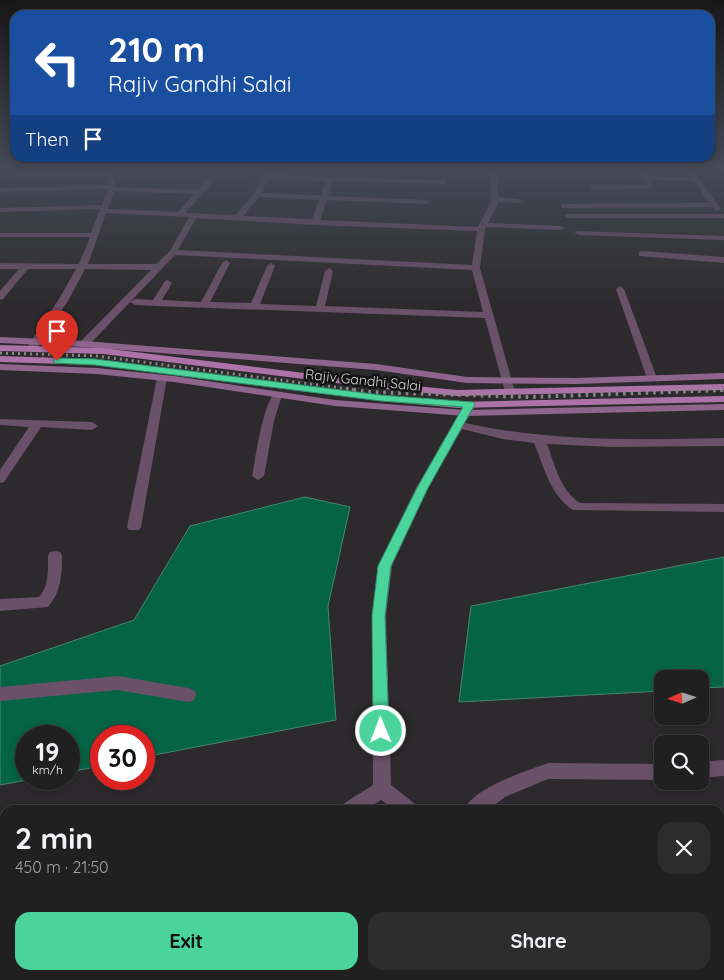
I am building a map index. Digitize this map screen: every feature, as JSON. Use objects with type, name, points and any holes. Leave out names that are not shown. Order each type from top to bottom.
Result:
[{"type":"main road","name":"Rajiv Gandhi Salai","points":[[0,348],[34,345],[448,392],[509,386],[724,387]]},
{"type":"main road","name":"Rajiv Gandhi Salai","points":[[0,359],[95,362],[381,398],[465,414],[724,400]]},
{"type":"street","points":[[34,345],[82,266],[102,214]]},
{"type":"street","points":[[176,214],[315,223],[560,228]]},
{"type":"street","points":[[238,217],[241,214]]},
{"type":"street","points":[[315,223],[318,214]]},
{"type":"street","points":[[490,214],[482,227],[476,268],[509,386]]},
{"type":"street","points":[[84,344],[173,252],[194,215]]},
{"type":"street","points":[[568,216],[723,217]]},
{"type":"street","points":[[579,233],[724,238]]},
{"type":"street","points":[[0,235],[95,235]]},
{"type":"street","points":[[173,252],[476,268]]},
{"type":"street","points":[[642,254],[724,260]]},
{"type":"street","points":[[204,305],[226,263]]},
{"type":"street","points":[[0,266],[157,267]]},
{"type":"street","points":[[0,298],[26,266]]},
{"type":"street","points":[[254,306],[271,266]]},
{"type":"street","points":[[320,309],[329,271]]},
{"type":"street","points":[[156,303],[168,283]]},
{"type":"street","points":[[620,288],[652,378]]},
{"type":"street","points":[[135,302],[489,315]]},
{"type":"street","points":[[0,340],[34,345],[84,344],[376,367],[509,386],[724,376]]},
{"type":"street","points":[[0,367],[96,371],[162,378],[336,402],[465,414],[724,407]]},
{"type":"street","points":[[134,527],[162,378]]},
{"type":"street","points":[[258,476],[268,421],[277,395]]},
{"type":"street","points":[[465,414],[502,434],[539,439],[613,444],[724,442]]},
{"type":"street","points":[[382,789],[379,616],[385,566],[422,488],[465,414]]},
{"type":"street","points":[[0,422],[92,426]]},
{"type":"street","points":[[0,479],[37,424]]},
{"type":"street","points":[[539,439],[560,491],[569,503],[578,507],[589,509],[724,508]]},
{"type":"street","points":[[0,605],[42,603],[51,590],[55,574],[56,556]]},
{"type":"street","points":[[0,694],[118,683],[188,695]]},
{"type":"street","points":[[709,769],[724,768]]},
{"type":"street","points":[[480,805],[499,791],[548,770],[654,772]]},
{"type":"street","points":[[357,805],[382,789]]},
{"type":"street","points":[[382,789],[403,805]]},
{"type":"shaded area","points":[[305,497],[350,507],[328,606],[336,720],[155,755],[155,725],[90,725],[90,768],[80,770],[80,725],[15,725],[15,782],[0,785],[0,666],[134,620],[190,526]]},
{"type":"shaded area","points":[[724,557],[724,687],[709,688],[709,670],[654,670],[654,691],[459,702],[471,606]]},
{"type":"railway","points":[[0,353],[97,356],[356,390]]},
{"type":"railway","points":[[346,389],[368,392],[530,397],[724,390],[714,390]]},
{"type":"route","points":[[57,361],[95,362],[381,398],[458,405],[470,404],[422,488],[385,566],[379,616],[381,731]]}]
